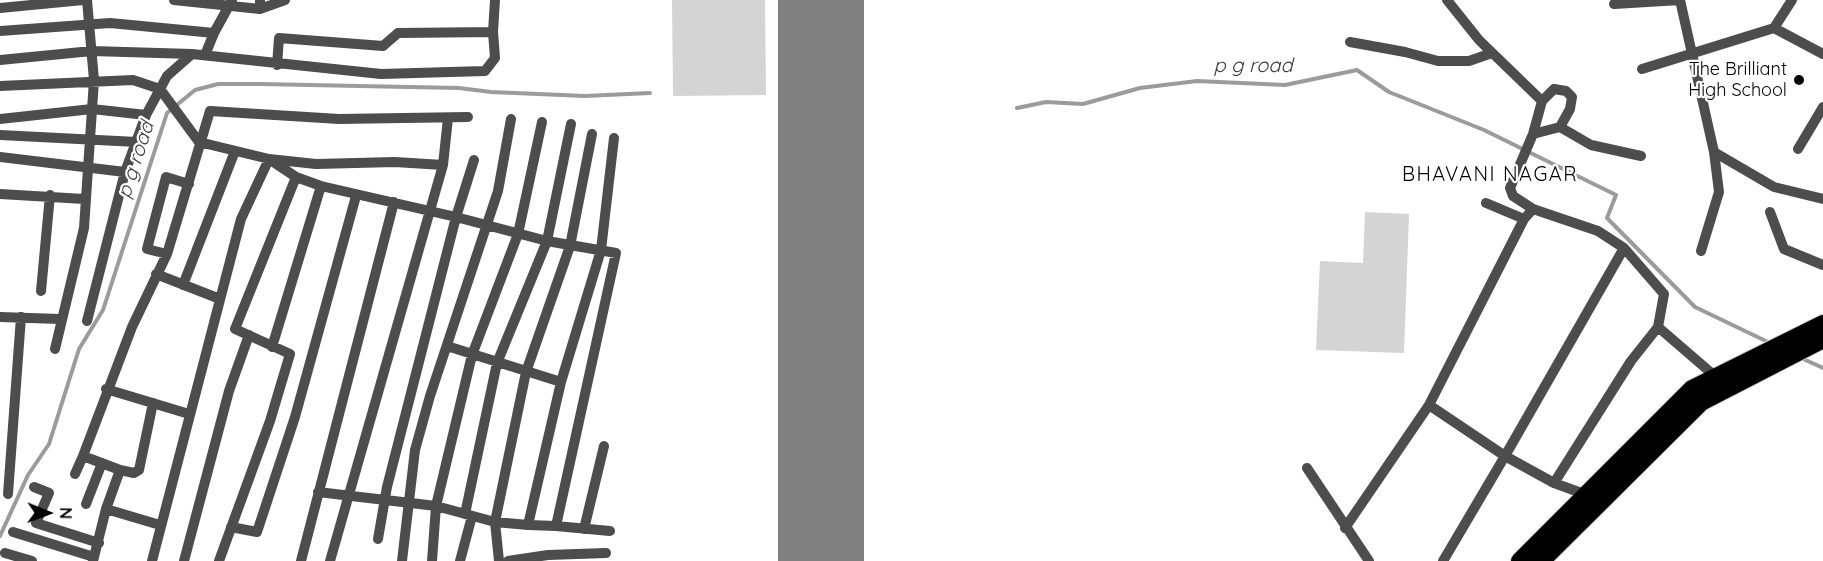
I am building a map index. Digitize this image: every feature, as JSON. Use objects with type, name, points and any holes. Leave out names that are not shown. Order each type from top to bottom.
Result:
[{"type":"highway","points":[[1541,561],[1701,402],[1823,324]]},
{"type":"highway","points":[[1520,561],[1692,389],[1823,339]]},
{"type":"street","points":[[0,8],[85,0],[94,80],[91,138],[84,199],[84,228],[60,319],[55,348]]},
{"type":"street","points":[[174,0],[230,4],[260,4],[285,0]]},
{"type":"street","points":[[0,60],[92,51],[205,55],[277,65],[381,74],[485,71],[495,58],[493,32],[495,0]]},
{"type":"street","points":[[1447,0],[1492,53],[1542,100]]},
{"type":"street","points":[[1614,4],[1680,0],[1714,152],[1719,192],[1701,251]]},
{"type":"street","points":[[1642,69],[1774,28],[1792,0]]},
{"type":"street","points":[[205,55],[230,4]]},
{"type":"street","points":[[0,31],[110,22],[214,33]]},
{"type":"street","points":[[1774,28],[1823,54]]},
{"type":"street","points":[[277,65],[279,38],[383,46],[398,33],[493,32]]},
{"type":"street","points":[[1350,42],[1405,52],[1438,62],[1469,61],[1492,53]]},
{"type":"street","points":[[87,321],[125,172],[136,141],[167,76],[192,54]]},
{"type":"street","points":[[0,86],[133,80],[160,89],[199,142],[269,159],[316,164],[395,162],[443,165]]},
{"type":"street","points":[[1554,483],[1631,361],[1658,327],[1664,294],[1624,248],[1598,231],[1533,209],[1513,196],[1510,188],[1533,134],[1542,100],[1554,89],[1566,91],[1572,97],[1570,109],[1560,127]]},
{"type":"street","points":[[1798,149],[1823,107]]},
{"type":"street","points":[[0,118],[92,109],[147,115]]},
{"type":"street","points":[[75,474],[106,389],[167,254],[210,111],[339,119],[468,117]]},
{"type":"street","points":[[330,561],[443,165],[448,117]]},
{"type":"street","points":[[402,561],[415,450],[498,191],[511,119]]},
{"type":"street","points":[[432,561],[436,506],[472,355],[518,234],[542,122]]},
{"type":"street","points":[[472,516],[465,514],[497,363],[547,241],[571,124]]},
{"type":"street","points":[[1533,134],[1560,127],[1591,145],[1641,156]]},
{"type":"street","points":[[499,561],[495,522],[526,372],[570,246],[592,134]]},
{"type":"street","points":[[0,135],[136,141]]},
{"type":"street","points":[[528,525],[561,382],[602,250],[614,138]]},
{"type":"street","points":[[183,285],[235,151]]},
{"type":"street","points":[[1714,152],[1774,187],[1823,199]]},
{"type":"street","points":[[0,157],[125,172]]},
{"type":"street","points":[[269,159],[296,177],[356,196],[394,202],[488,224],[547,241],[616,253],[556,526]]},
{"type":"street","points":[[152,561],[241,219],[269,159]]},
{"type":"street","points":[[378,539],[384,501],[456,217],[474,160]]},
{"type":"street","points":[[167,254],[147,249],[166,177],[189,184]]},
{"type":"street","points":[[219,561],[270,421],[290,354],[235,329],[296,177]]},
{"type":"street","points":[[272,347],[321,186]]},
{"type":"street","points":[[0,194],[50,195],[84,199]]},
{"type":"street","points":[[41,291],[50,195]]},
{"type":"street","points":[[231,526],[257,532],[295,417],[356,196]]},
{"type":"street","points":[[301,561],[394,202]]},
{"type":"street","points":[[1486,202],[1524,219]]},
{"type":"street","points":[[1345,528],[1429,405],[1524,219],[1533,209]]},
{"type":"street","points":[[1770,212],[1784,249],[1823,265]]},
{"type":"street","points":[[1443,561],[1624,248]]},
{"type":"street","points":[[156,274],[220,299]]},
{"type":"street","points":[[0,317],[60,319]]},
{"type":"street","points":[[8,494],[21,317]]},
{"type":"street","points":[[1658,327],[1716,378]]},
{"type":"street","points":[[184,561],[229,391],[249,335]]},
{"type":"street","points":[[447,346],[561,382]]},
{"type":"street","points":[[106,389],[189,414]]},
{"type":"street","points":[[82,456],[120,470],[134,473],[139,470],[153,403]]},
{"type":"street","points":[[1429,405],[1505,456],[1554,483],[1587,495]]},
{"type":"street","points":[[584,529],[604,446]]},
{"type":"street","points":[[86,504],[102,463]]},
{"type":"street","points":[[1307,468],[1369,561]]},
{"type":"street","points":[[13,532],[94,559],[106,509],[120,470]]},
{"type":"street","points":[[34,487],[49,493],[36,523],[99,543]]},
{"type":"street","points":[[318,492],[436,506],[495,522],[610,531]]},
{"type":"street","points":[[106,509],[160,525]]},
{"type":"street","points":[[460,561],[472,516]]},
{"type":"street","points":[[5,553],[32,561]]},
{"type":"street","points":[[508,561],[548,555],[606,553]]},
{"type":"shaded area","points":[[672,0],[765,0],[766,95],[673,96]]},
{"type":"shaded area","points":[[1365,212],[1409,214],[1404,353],[1316,350],[1320,261],[1363,263]]},
{"type":"waterway","name":"p g road","points":[[1017,108],[1046,102],[1083,104],[1140,88],[1197,81],[1285,85],[1357,70],[1389,92],[1484,130],[1616,195],[1607,218],[1695,307],[1770,343]]},
{"type":"waterway","name":"p g road","points":[[0,536],[28,475],[49,444],[79,349],[103,310],[167,113],[195,90],[218,84],[259,84],[459,88],[491,92],[585,96],[650,93]]},
{"type":"waterway","points":[[1801,358],[1823,368]]},
{"type":"runway","points":[[821,0],[821,561]]},
{"type":"place","name":"The Brilliant High School","points":[[1799,80]]},
{"type":"district","name":"BHAVANI NAGAR","points":[[1490,175]]}]
